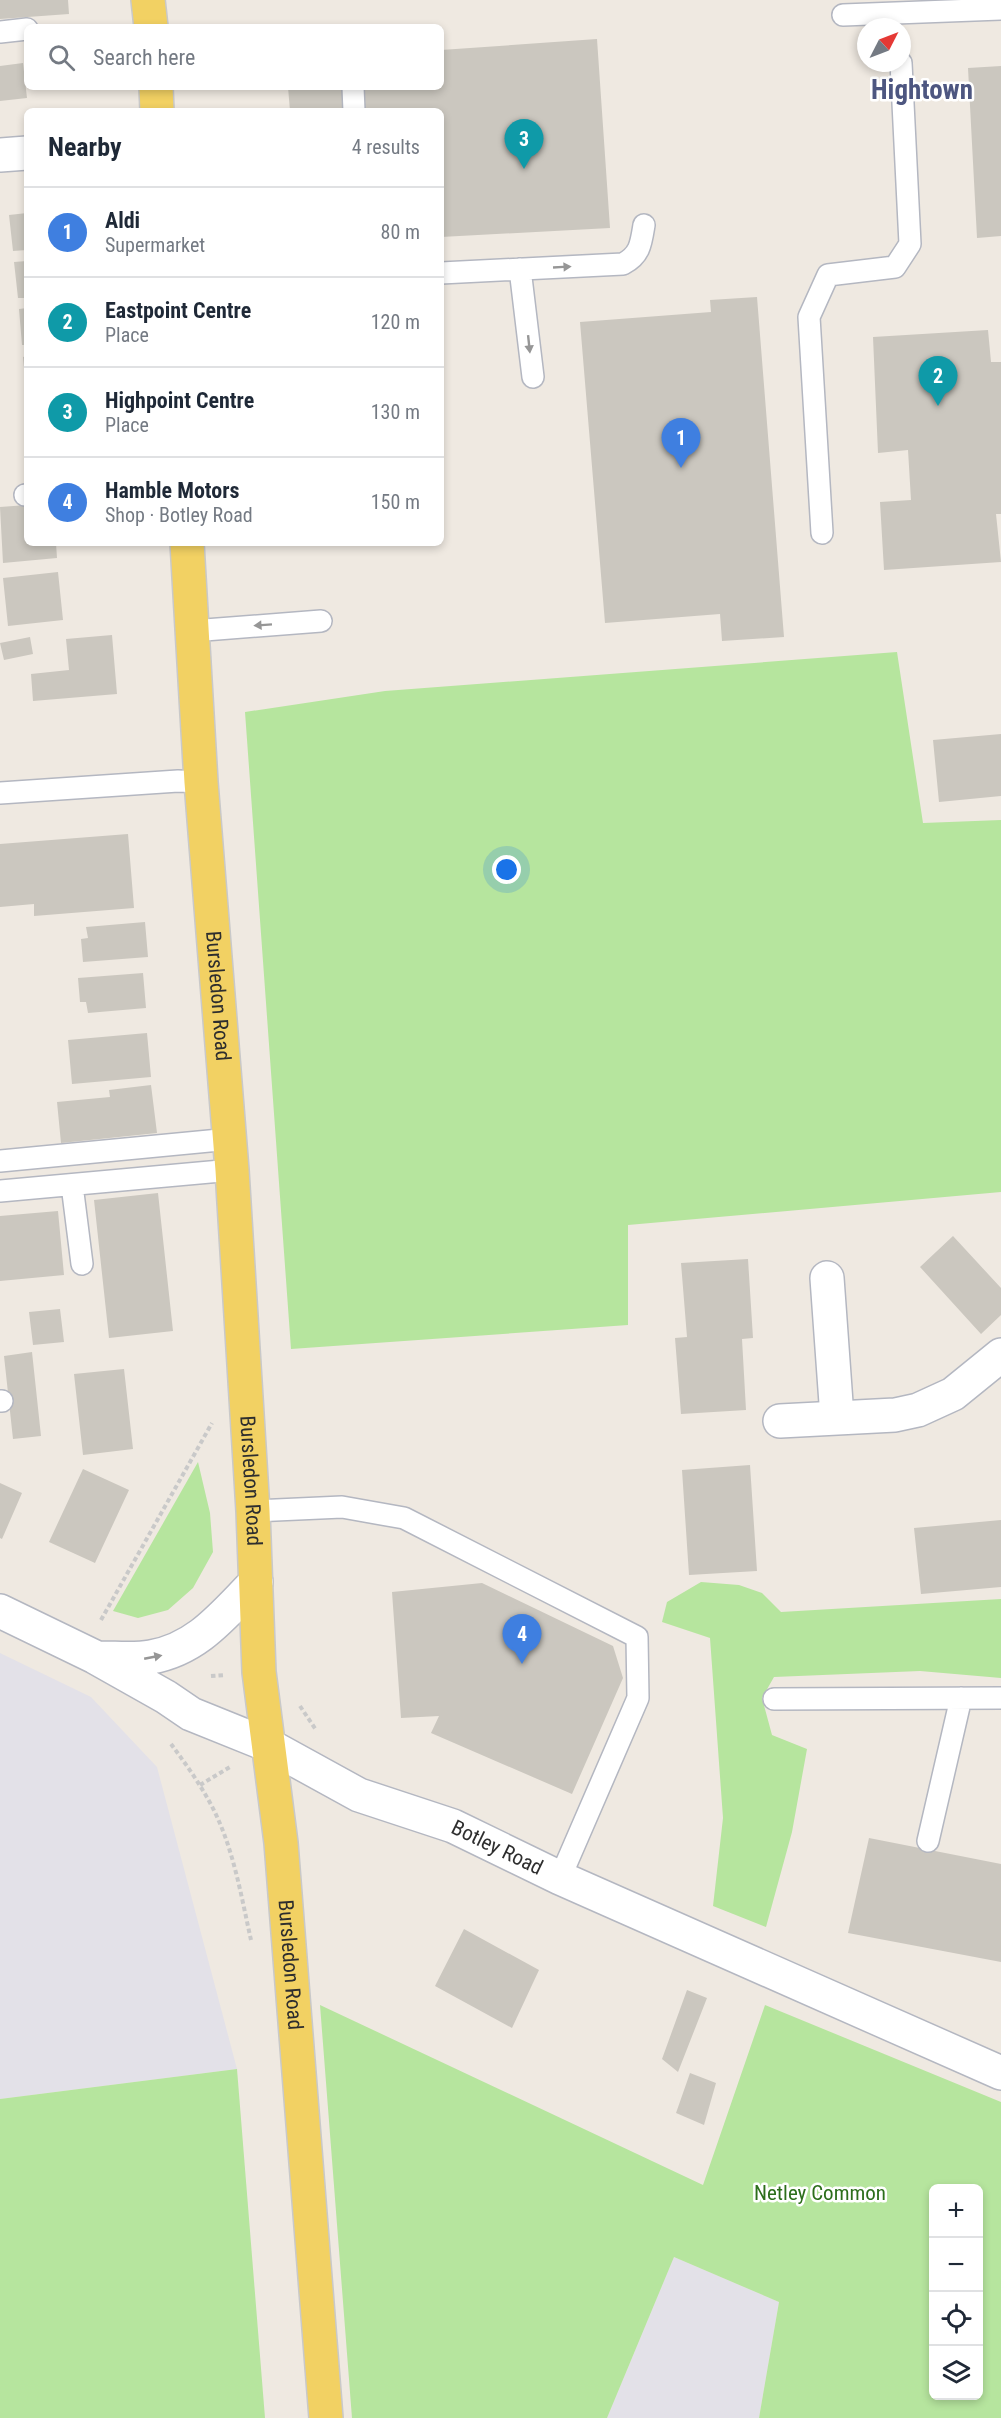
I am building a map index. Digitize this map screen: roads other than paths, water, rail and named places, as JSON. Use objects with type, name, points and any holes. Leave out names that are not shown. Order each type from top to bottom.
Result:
[{"type":"main road","points":[[148,0],[151,24]]},
{"type":"main road","points":[[156,90],[157,108]]},
{"type":"main road","name":"Bursledon Road","points":[[187,546],[201,782],[231,1154],[253,1511],[260,1672],[281,1843],[326,2418]]},
{"type":"street","points":[[0,155],[24,153]]},
{"type":"street","points":[[827,1278],[837,1418]]},
{"type":"street","points":[[780,1421],[895,1415],[918,1410],[953,1394],[1001,1355]]},
{"type":"street","points":[[95,1657],[140,1659],[172,1653],[207,1632],[256,1582]]},
{"type":"street","name":"Botley Road","points":[[0,1611],[95,1657],[166,1697],[190,1714],[268,1745],[359,1796],[453,1826],[560,1878],[1001,2073]]},
{"type":"lane","points":[[911,19],[1001,9]]},
{"type":"lane","points":[[843,15],[877,18]]},
{"type":"lane","points":[[0,32],[24,29]]},
{"type":"lane","points":[[822,533],[810,317],[828,275],[895,267],[910,244],[901,72]]},
{"type":"lane","points":[[353,90],[354,108]]},
{"type":"lane","points":[[444,273],[622,264],[634,258],[641,246],[644,225]]},
{"type":"lane","points":[[520,269],[533,377]]},
{"type":"lane","points":[[192,631],[321,621]]},
{"type":"lane","points":[[0,794],[178,781],[201,782]]},
{"type":"lane","points":[[0,1161],[231,1154]]},
{"type":"lane","points":[[0,1191],[72,1185],[231,1154]]},
{"type":"lane","points":[[72,1185],[82,1264]]},
{"type":"lane","points":[[253,1511],[342,1507],[404,1518],[637,1637],[638,1698],[560,1878]]},
{"type":"lane","points":[[928,1840],[961,1698]]},
{"type":"lane","points":[[774,1699],[1001,1698]]},
{"type":"place","name":"Highpoint Centre","points":[[524,169]]},
{"type":"place","name":"Eastpoint Centre","points":[[938,406]]},
{"type":"place","name":"Aldi","points":[[681,468]]},
{"type":"place","name":"Hamble Motors","points":[[522,1664]]},
{"type":"district","name":"Hightown","points":[[922,90]]},
{"type":"park label","name":"Netley Common","points":[[820,2193]]}]
